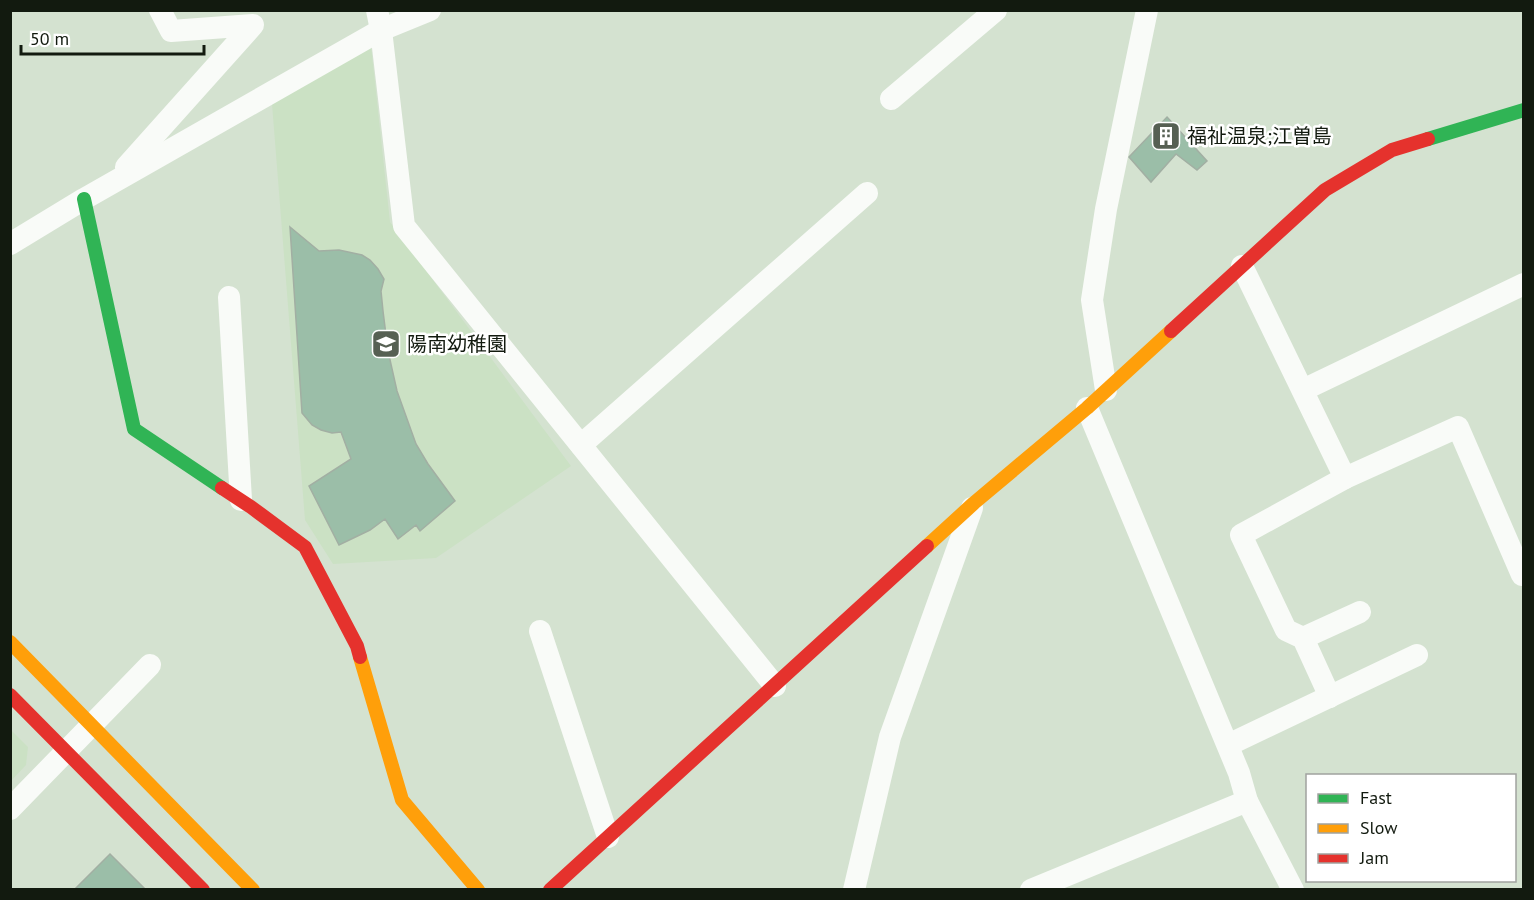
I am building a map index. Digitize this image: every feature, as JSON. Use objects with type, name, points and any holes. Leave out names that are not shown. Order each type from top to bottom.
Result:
[{"type":"street","points":[[113,182],[253,25],[171,31],[160,10]]},
{"type":"street","points":[[10,244],[379,20],[430,10]]},
{"type":"street","points":[[891,99],[996,10]]},
{"type":"street","points":[[1106,390],[1092,300],[1107,209],[1147,10]]},
{"type":"street","points":[[379,20],[404,226],[775,686]]},
{"type":"street","points":[[550,890],[974,503],[1087,408],[1325,190],[1392,150],[1524,110]]},
{"type":"street","points":[[581,446],[867,193]]},
{"type":"street","points":[[84,199],[134,429],[241,500],[305,547],[357,646],[402,800],[478,890]]},
{"type":"street","points":[[1242,266],[1346,478]]},
{"type":"street","points":[[1303,390],[1524,284]]},
{"type":"street","points":[[229,297],[241,500]]},
{"type":"street","points":[[1087,408],[1228,745],[1247,801],[1293,890]]},
{"type":"street","points":[[1330,697],[1303,638],[1286,630],[1241,535],[1346,478],[1458,427],[1522,575]]},
{"type":"street","points":[[854,890],[890,737],[974,503]]},
{"type":"street","points":[[1303,638],[1360,612]]},
{"type":"street","points":[[540,631],[608,837]]},
{"type":"street","points":[[10,642],[93,724],[253,890]]},
{"type":"street","points":[[1228,745],[1417,655]]},
{"type":"street","points":[[10,809],[150,665]]},
{"type":"street","points":[[10,695],[203,890]]},
{"type":"street","points":[[1031,890],[1247,801]]},
{"type":"shaded area","name":"陽南幼稚園","points":[[371,46],[390,222],[571,466],[436,558],[333,564],[305,520],[272,104]]},
{"type":"shaded area","points":[[11,730],[28,747],[26,765],[11,781]]},
{"type":"building","name":"福祉温泉;江曽島","points":[[1167,117],[1207,161],[1197,170],[1176,154],[1151,182],[1129,157]]},
{"type":"building","name":"陽南幼稚園","points":[[290,227],[319,251],[339,250],[362,255],[370,260],[384,279],[381,291],[383,311],[388,351],[397,391],[416,444],[455,501],[420,531],[416,525],[398,539],[385,519],[370,530],[339,545],[309,486],[351,459],[341,432],[332,433],[321,430],[312,425],[302,413]]},
{"type":"building","points":[[110,854],[146,890],[74,890]]},
{"type":"traffic: fast","points":[[1428,139],[1524,110]]},
{"type":"traffic: fast","points":[[84,199],[134,429],[222,488]]},
{"type":"traffic: slow","points":[[927,546],[974,503],[1087,408],[1171,331]]},
{"type":"traffic: slow","points":[[10,642],[253,890]]},
{"type":"traffic: slow","points":[[360,657],[402,800],[478,890]]},
{"type":"traffic: jam","points":[[1171,331],[1325,190],[1392,150],[1428,139]]},
{"type":"traffic: jam","points":[[222,488],[305,547],[357,646],[360,657]]},
{"type":"traffic: jam","points":[[550,890],[927,546]]},
{"type":"traffic: jam","points":[[10,695],[203,890]]},
{"type":"place","name":"福祉温泉;江曽島","points":[[1166,136]]},
{"type":"place","name":"陽南幼稚園","points":[[386,344]]}]
